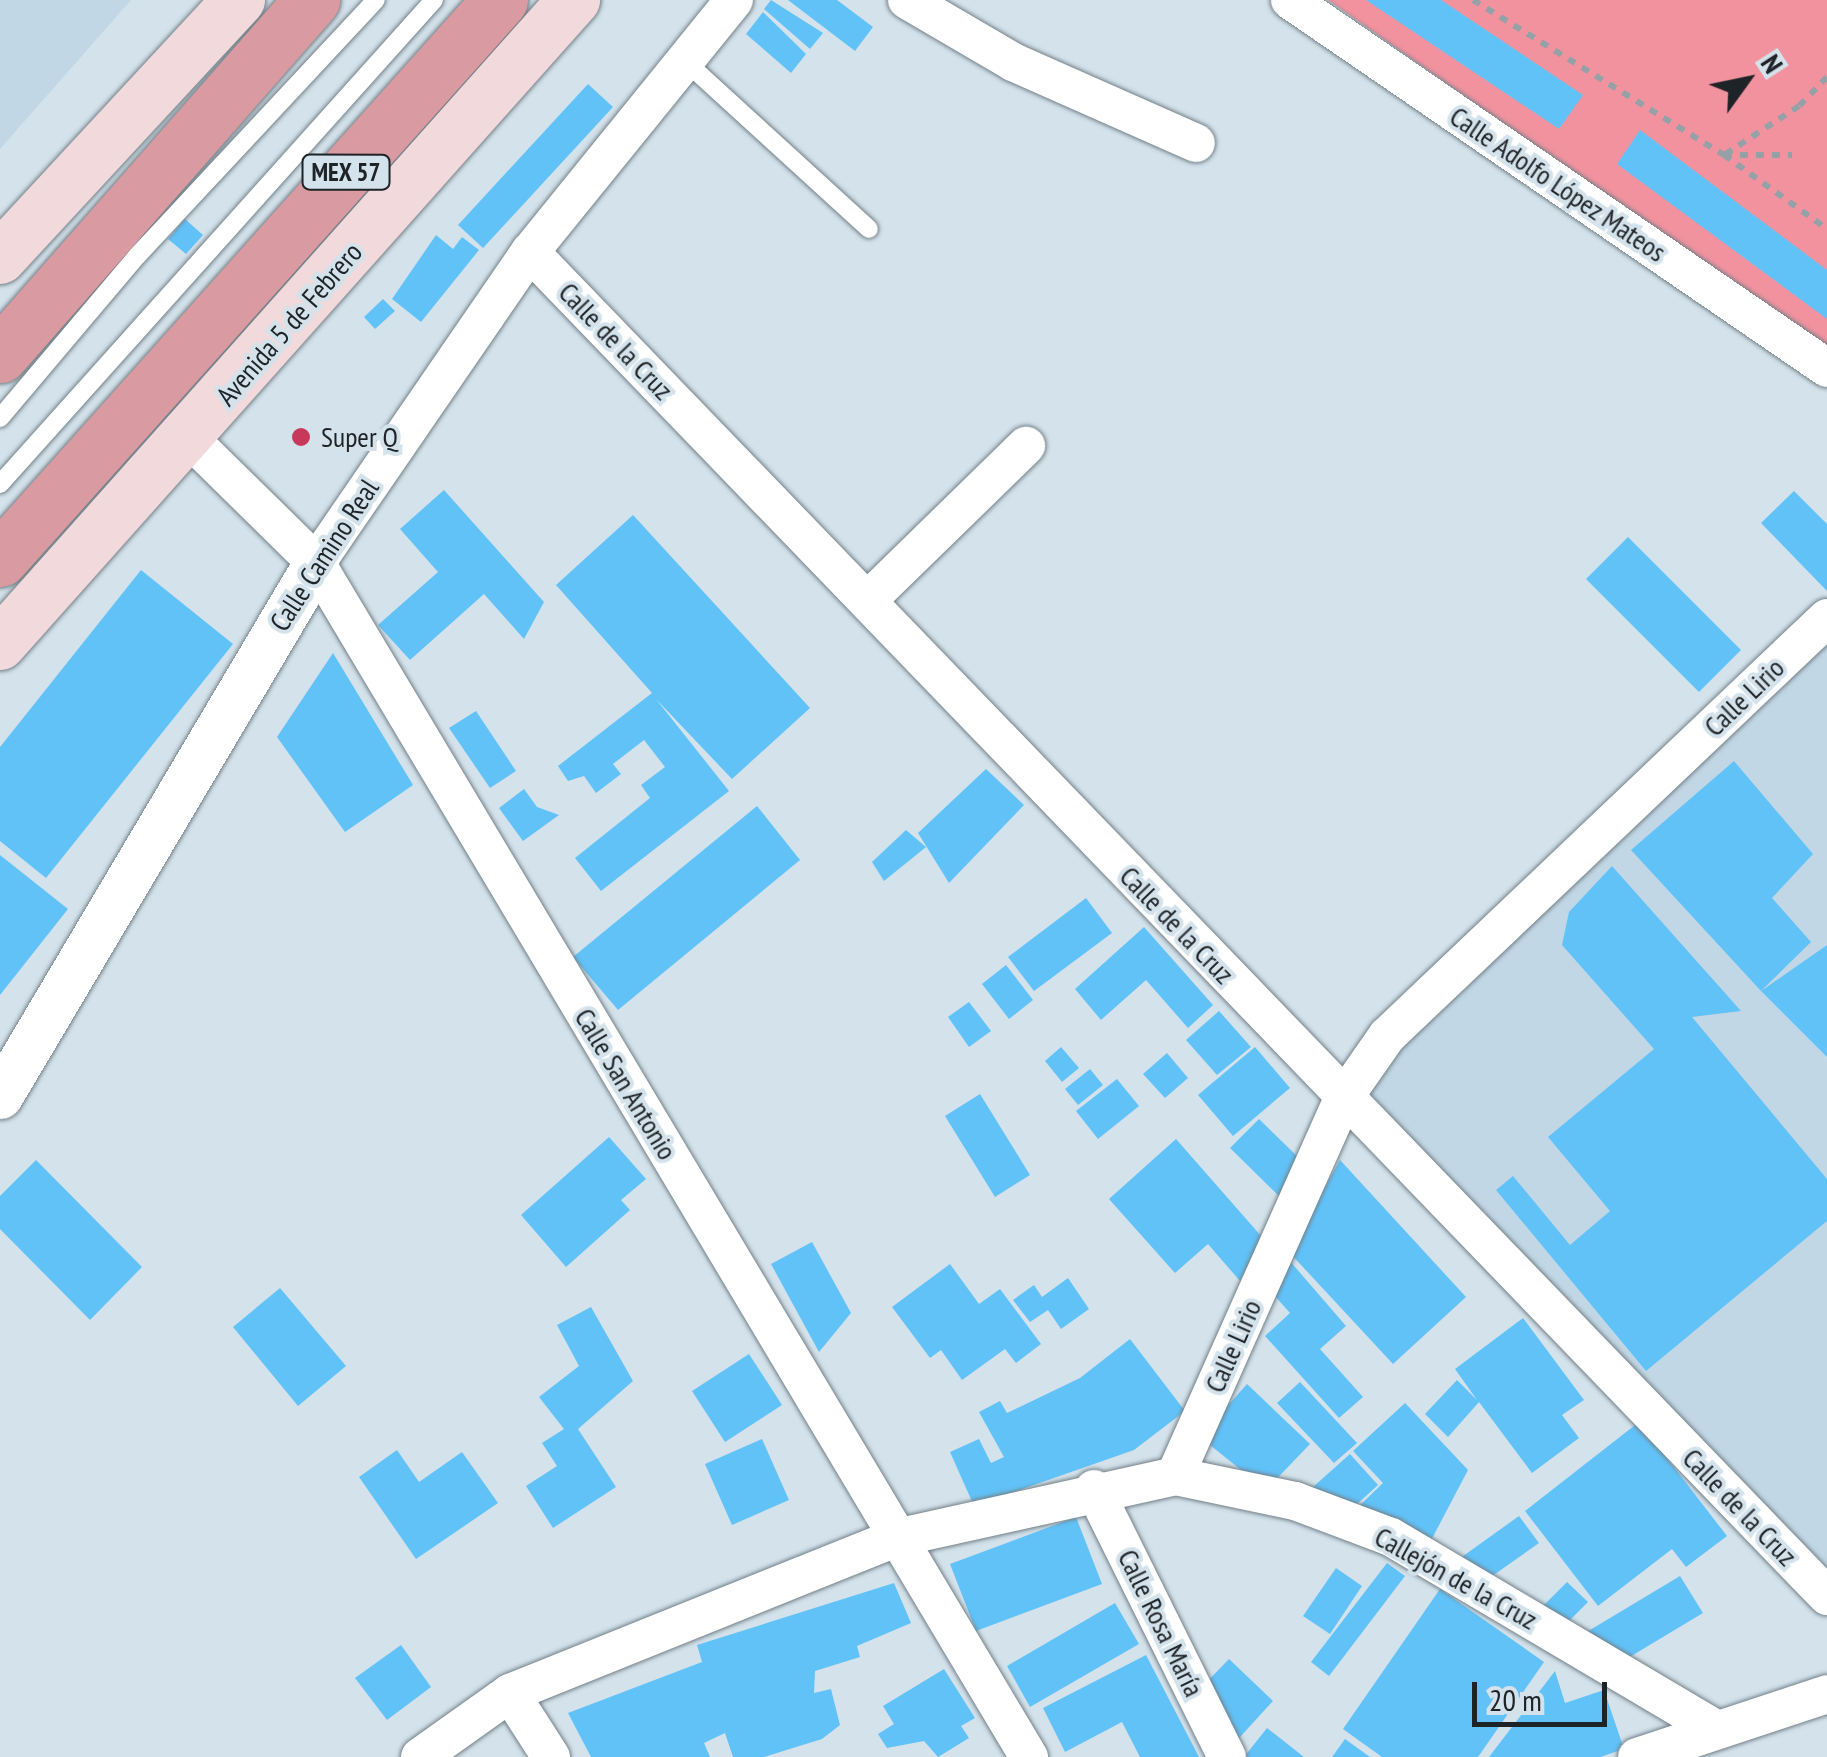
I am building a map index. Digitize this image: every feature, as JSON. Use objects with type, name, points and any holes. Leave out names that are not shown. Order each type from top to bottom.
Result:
[{"type":"highway","points":[[0,355],[88,246],[312,0]]},
{"type":"highway","name":"Avenida 5 de Febrero","points":[[0,559],[500,0]]},
{"type":"main road","points":[[0,258],[239,0]]},
{"type":"main road","name":"Avenida 5 de Febrero","points":[[0,644],[189,438],[574,0]]},
{"type":"street","name":"Calle Camino Real","points":[[0,1096],[316,562],[530,252],[734,0]]},
{"type":"street","points":[[907,0],[1013,62],[1196,143]]},
{"type":"street","name":"Calle Adolfo López Mateos","points":[[1290,0],[1827,368]]},
{"type":"street","name":"Calle de la Cruz","points":[[530,252],[1343,1099],[1827,1596]]},
{"type":"street","name":"Calle San Antonio","points":[[189,438],[316,562],[1029,1757]]},
{"type":"street","points":[[868,600],[1026,446]]},
{"type":"street","name":"Calle Lirio","points":[[1175,1476],[1343,1099],[1387,1036],[1827,618]]},
{"type":"street","points":[[420,1757],[510,1693],[896,1538],[1094,1488],[1175,1476]]},
{"type":"street","name":"Callejón de la Cruz","points":[[1175,1476],[1295,1501],[1391,1537],[1716,1729]]},
{"type":"street","name":"Calle Rosa María","points":[[1094,1488],[1227,1757]]},
{"type":"street","points":[[510,1693],[551,1757]]},
{"type":"street","points":[[1637,1757],[1827,1694]]},
{"type":"lane","points":[[0,418],[137,256],[376,0]]},
{"type":"lane","points":[[0,484],[434,0]]},
{"type":"lane","points":[[685,61],[869,230]]},
{"type":"path","points":[[1473,0],[1724,154],[1827,229]]},
{"type":"path","points":[[1724,154],[1799,106],[1827,76]]},
{"type":"path","points":[[1724,154],[1792,155]]},
{"type":"shaded area","points":[[0,0],[131,0],[0,149]]},
{"type":"shaded area","points":[[1328,0],[1827,0],[1827,351]]},
{"type":"shaded area","points":[[1827,618],[1827,1596],[1343,1099]]},
{"type":"building","points":[[771,0],[823,33],[810,49],[764,9]]},
{"type":"building","points":[[788,0],[837,0],[873,27],[855,51]]},
{"type":"building","points":[[1366,0],[1441,0],[1583,95],[1559,129]]},
{"type":"building","points":[[763,12],[806,54],[791,73],[746,34]]},
{"type":"building","points":[[588,84],[613,107],[483,248],[458,225]]},
{"type":"building","points":[[1640,130],[1827,270],[1827,319],[1617,164]]},
{"type":"building","points":[[185,219],[203,235],[186,254],[168,239]]},
{"type":"building","points":[[436,235],[453,249],[462,237],[479,250],[421,322],[392,299]]},
{"type":"building","points":[[383,299],[395,311],[375,329],[364,317]]},
{"type":"building","points":[[444,490],[544,602],[524,639],[484,594],[410,660],[378,625],[438,572],[400,529]]},
{"type":"building","points":[[1794,491],[1827,524],[1827,591],[1761,523]]},
{"type":"building","points":[[633,515],[810,708],[732,779],[656,699],[729,791],[601,891],[575,858],[650,798],[641,785],[665,767],[644,740],[613,764],[621,774],[596,793],[584,776],[568,781],[558,766],[652,693],[556,585]]},
{"type":"building","points":[[1628,537],[1741,650],[1699,692],[1586,579]]},
{"type":"building","points":[[141,570],[233,644],[46,878],[0,841],[0,747]]},
{"type":"building","points":[[333,653],[413,785],[345,832],[277,737]]},
{"type":"building","points":[[476,711],[516,771],[490,788],[449,728]]},
{"type":"building","points":[[1734,761],[1813,854],[1772,898],[1811,942],[1761,991],[1631,850]]},
{"type":"building","points":[[986,769],[1024,805],[949,883],[918,833]]},
{"type":"building","points":[[524,789],[537,807],[559,815],[523,841],[499,808]]},
{"type":"building","points":[[757,806],[800,860],[618,1010],[573,957]]},
{"type":"building","points":[[906,830],[926,847],[884,881],[872,862]]},
{"type":"building","points":[[0,855],[68,909],[0,995]]},
{"type":"building","points":[[1612,866],[1741,1011],[1692,1017],[1827,1179],[1827,1221],[1646,1371],[1496,1190],[1513,1176],[1570,1245],[1610,1211],[1548,1137],[1654,1049],[1562,945],[1569,912]]},
{"type":"building","points":[[1086,898],[1112,933],[1034,991],[1008,957]]},
{"type":"building","points":[[1144,927],[1213,1005],[1188,1028],[1146,980],[1101,1020],[1075,989]]},
{"type":"building","points":[[1827,945],[1827,1057],[1761,991]]},
{"type":"building","points":[[1006,965],[1033,1000],[1009,1019],[982,984]]},
{"type":"building","points":[[969,1002],[991,1031],[969,1047],[948,1017]]},
{"type":"building","points":[[1219,1011],[1251,1047],[1217,1075],[1186,1040]]},
{"type":"building","points":[[1061,1047],[1079,1068],[1062,1082],[1045,1061]]},
{"type":"building","points":[[1255,1047],[1290,1088],[1233,1136],[1198,1095]]},
{"type":"building","points":[[1167,1053],[1188,1078],[1165,1098],[1143,1074]]},
{"type":"building","points":[[1090,1069],[1103,1085],[1078,1105],[1065,1089]]},
{"type":"building","points":[[1117,1079],[1139,1106],[1098,1139],[1076,1111]]},
{"type":"building","points":[[980,1094],[1030,1175],[995,1197],[945,1116]]},
{"type":"building","points":[[1259,1119],[1299,1158],[1282,1199],[1230,1148]]},
{"type":"building","points":[[609,1137],[646,1179],[621,1200],[630,1210],[566,1267],[521,1215]]},
{"type":"building","points":[[1176,1139],[1262,1237],[1240,1281],[1208,1244],[1175,1273],[1109,1199]]},
{"type":"building","points":[[36,1160],[142,1267],[90,1320],[0,1229],[0,1196]]},
{"type":"building","points":[[1340,1160],[1466,1297],[1393,1364],[1289,1252]]},
{"type":"building","points":[[812,1242],[851,1313],[819,1352],[771,1264]]},
{"type":"building","points":[[1283,1253],[1346,1326],[1320,1349],[1363,1397],[1339,1418],[1265,1336],[1290,1313],[1267,1287]]},
{"type":"building","points":[[950,1264],[979,1304],[1000,1289],[1041,1344],[1016,1363],[1005,1349],[962,1380],[941,1350],[930,1358],[892,1307]]},
{"type":"building","points":[[1068,1278],[1089,1309],[1061,1329],[1048,1310],[1030,1322],[1013,1300],[1034,1285],[1042,1297]]},
{"type":"building","points":[[280,1288],[346,1366],[298,1406],[233,1327]]},
{"type":"building","points":[[591,1307],[633,1381],[578,1429],[616,1487],[553,1528],[526,1486],[557,1466],[542,1443],[564,1429],[539,1397],[579,1366],[557,1325]]},
{"type":"building","points":[[1523,1318],[1584,1400],[1562,1415],[1579,1438],[1532,1473],[1479,1402],[1448,1437],[1425,1414],[1457,1380],[1477,1400],[1455,1369]]},
{"type":"building","points":[[1130,1339],[1185,1411],[1134,1450],[974,1506],[950,1452],[979,1439],[991,1463],[1004,1457],[979,1412],[1000,1401],[1007,1413],[1080,1378]]},
{"type":"building","points":[[749,1354],[782,1405],[725,1442],[692,1391]]},
{"type":"building","points":[[1300,1382],[1357,1443],[1334,1463],[1277,1403]]},
{"type":"building","points":[[1247,1384],[1310,1444],[1266,1490],[1200,1437]]},
{"type":"building","points":[[1405,1403],[1468,1470],[1426,1550],[1353,1512],[1383,1483],[1353,1451]]},
{"type":"building","points":[[1639,1422],[1727,1536],[1686,1567],[1672,1549],[1598,1606],[1525,1511]]},
{"type":"building","points":[[762,1439],[789,1500],[732,1525],[705,1464]]},
{"type":"building","points":[[397,1450],[419,1482],[462,1452],[498,1503],[416,1559],[359,1477]]},
{"type":"building","points":[[1350,1454],[1378,1485],[1345,1515],[1304,1495]]},
{"type":"building","points":[[1519,1516],[1539,1543],[1488,1579],[1459,1559]]},
{"type":"building","points":[[1076,1517],[1102,1584],[976,1631],[950,1564]]},
{"type":"building","points":[[1387,1563],[1405,1576],[1329,1676],[1311,1662]]},
{"type":"building","points":[[1336,1568],[1362,1586],[1330,1634],[1303,1616]]},
{"type":"building","points":[[1680,1576],[1703,1613],[1628,1658],[1585,1633]]},
{"type":"building","points":[[1567,1582],[1588,1602],[1563,1627],[1543,1606]]},
{"type":"building","points":[[894,1583],[911,1623],[857,1646],[860,1657],[815,1671],[814,1693],[831,1689],[840,1725],[822,1739],[764,1757],[733,1757],[725,1733],[704,1743],[710,1757],[591,1757],[568,1713],[702,1662],[697,1645]]},
{"type":"building","points":[[1440,1589],[1544,1662],[1478,1757],[1382,1757],[1343,1729]]},
{"type":"building","points":[[1115,1603],[1139,1644],[1030,1707],[1007,1666]]},
{"type":"building","points":[[401,1645],[431,1687],[387,1720],[355,1678]]},
{"type":"building","points":[[1146,1655],[1199,1757],[1140,1757],[1122,1722],[1065,1752],[1043,1708]]},
{"type":"building","points":[[1229,1659],[1273,1701],[1230,1748],[1201,1688]]},
{"type":"building","points":[[944,1669],[975,1718],[961,1726],[969,1738],[938,1757],[924,1741],[887,1748],[878,1734],[894,1724],[883,1706]]},
{"type":"building","points":[[1555,1671],[1565,1703],[1604,1690],[1624,1749],[1600,1757],[1489,1757]]},
{"type":"building","points":[[1267,1728],[1304,1757],[1244,1757]]},
{"type":"building","points":[[1345,1739],[1370,1757],[1332,1757]]},
{"type":"place","name":"Super Q","points":[[301,437]]}]
